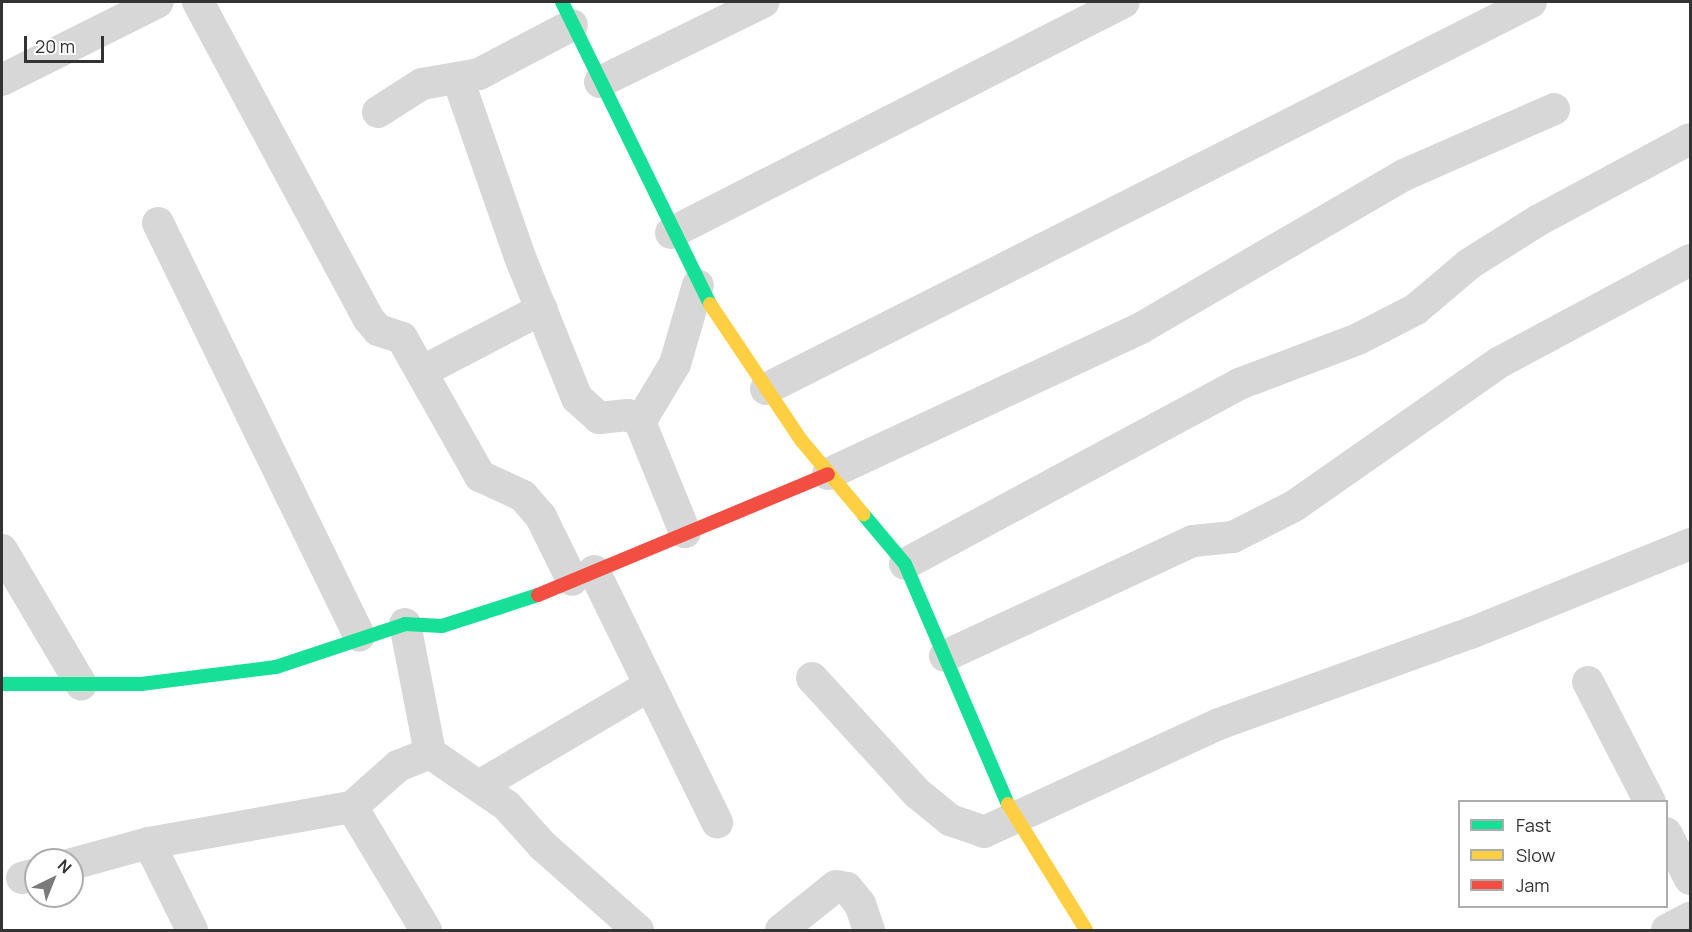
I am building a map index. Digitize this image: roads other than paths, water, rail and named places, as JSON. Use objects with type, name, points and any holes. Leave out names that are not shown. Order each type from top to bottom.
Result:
[{"type":"street","points":[[2,80],[158,2]]},
{"type":"street","points":[[198,2],[363,310],[378,330],[402,338],[423,371],[480,476],[522,496],[541,517],[583,575],[647,687],[717,822]]},
{"type":"street","points":[[600,82],[763,2]]},
{"type":"street","points":[[671,233],[1124,2]]},
{"type":"street","points":[[766,390],[1531,2]]},
{"type":"street","points":[[378,112],[422,84],[458,79],[501,64],[567,14],[698,285],[766,390],[828,474],[905,564],[945,656],[994,782],[1015,820],[1086,930]]},
{"type":"street","points":[[458,79],[557,356],[589,413],[599,418],[628,415],[640,422],[685,531]]},
{"type":"street","points":[[2,684],[141,684],[276,667],[359,636],[405,624],[442,626],[497,612],[685,531],[828,474],[1141,328],[1404,175],[1554,109]]},
{"type":"street","points":[[905,564],[1239,384],[1358,339],[1416,309],[1469,264],[1539,220],[1690,139]]},
{"type":"street","points":[[158,223],[359,636]]},
{"type":"street","points":[[945,656],[1193,541],[1233,537],[1284,511],[1500,362],[1690,260]]},
{"type":"street","points":[[640,422],[675,364],[698,285]]},
{"type":"street","points":[[423,371],[542,309]]},
{"type":"street","points":[[812,678],[917,793],[950,820],[984,832],[1015,820],[1219,724],[1471,633],[1690,544]]},
{"type":"street","points":[[2,550],[81,684]]},
{"type":"street","points":[[405,624],[430,753],[479,786],[638,930]]},
{"type":"street","points":[[1588,682],[1649,800]]},
{"type":"street","points":[[479,786],[647,687]]},
{"type":"street","points":[[84,861],[149,843],[352,807],[398,766],[430,753]]},
{"type":"street","points":[[352,807],[426,930]]},
{"type":"street","points":[[1668,837],[1690,879]]},
{"type":"street","points":[[149,843],[192,930]]},
{"type":"street","points":[[781,930],[836,886],[847,888],[860,904],[869,930]]},
{"type":"street","points":[[1667,930],[1690,918]]}]
